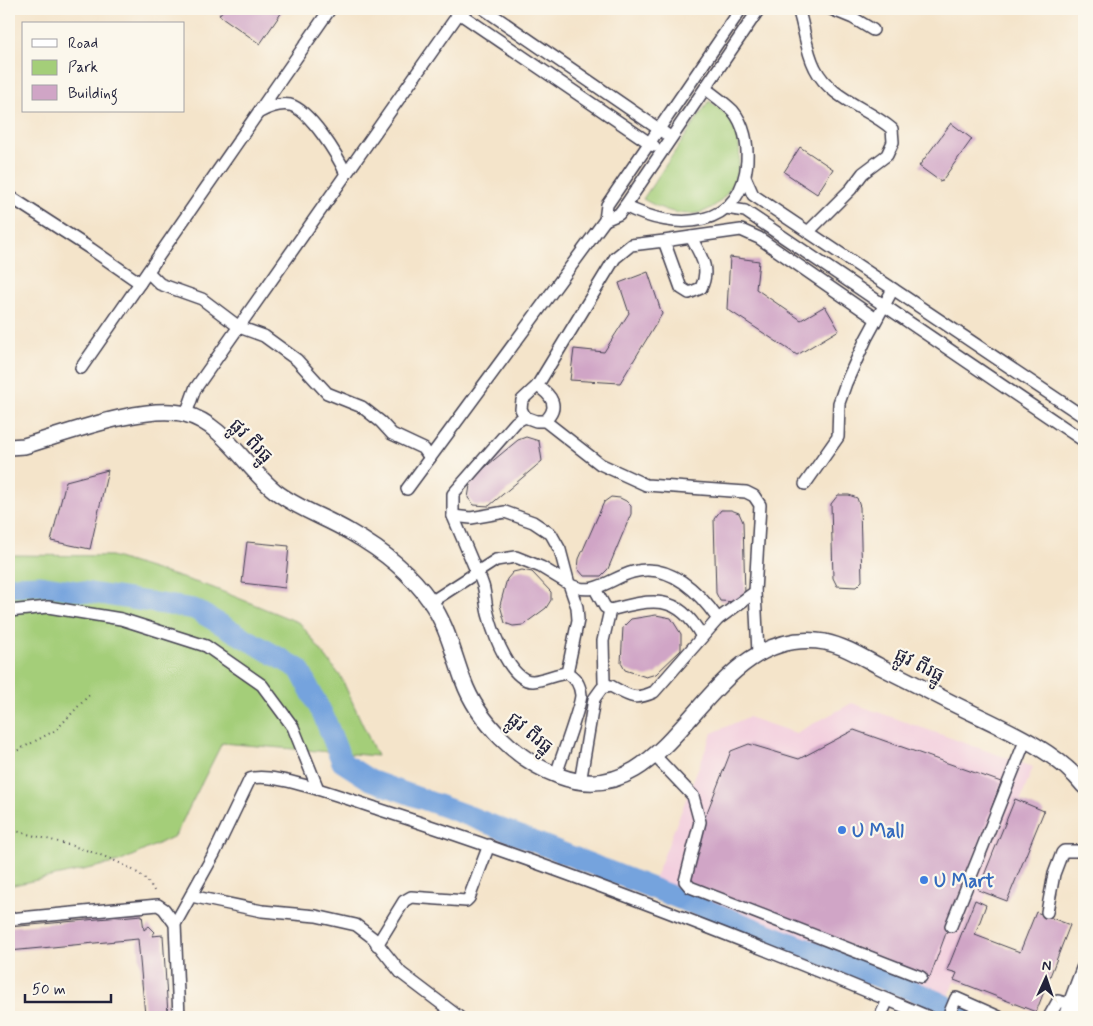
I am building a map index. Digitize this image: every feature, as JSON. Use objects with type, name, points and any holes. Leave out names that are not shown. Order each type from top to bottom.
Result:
[{"type":"main road","name":"ផ្លូវ ពីរធ្នូ","points":[[9,447],[24,446],[138,414],[157,411],[186,414],[218,431],[253,472],[277,492],[304,510],[350,532],[382,554],[410,577],[431,602],[448,635],[464,684],[482,717],[529,760],[556,775],[580,783],[603,783],[622,777],[655,756],[729,674],[758,653],[792,642],[825,642],[844,648],[1025,740],[1063,764],[1074,773],[1084,786]]},
{"type":"main road","points":[[1074,1010],[1084,969]]},
{"type":"street","points":[[81,368],[330,9]]},
{"type":"street","points":[[484,9],[672,138]]},
{"type":"street","points":[[407,489],[605,220],[608,205],[741,9]]},
{"type":"street","points":[[605,220],[619,214],[625,206],[706,90],[759,9]]},
{"type":"street","points":[[798,9],[804,24],[808,51],[816,70],[832,90],[879,118],[892,129],[894,142],[887,155],[863,173],[851,190],[808,232]]},
{"type":"street","points":[[831,9],[853,18],[872,30]]},
{"type":"street","points":[[186,414],[195,390],[458,10],[662,151]]},
{"type":"street","points":[[625,206],[644,216],[682,222],[707,218],[726,208],[739,195],[745,177],[748,146],[734,112],[706,90]]},
{"type":"street","points":[[258,113],[275,105],[291,105],[308,116],[337,156],[346,174]]},
{"type":"street","points":[[745,177],[753,195],[1084,417]]},
{"type":"street","points":[[9,196],[91,249],[140,284]]},
{"type":"street","points":[[726,208],[746,211],[1084,441]]},
{"type":"street","points":[[758,653],[755,592],[760,505],[754,496],[746,492],[646,485],[600,464],[545,421],[536,421],[525,417],[521,409],[522,400],[537,386],[615,258],[631,245],[741,230],[759,238],[876,319]]},
{"type":"street","points":[[664,241],[681,288],[688,292],[701,288],[706,277],[703,262],[691,237]]},
{"type":"street","points":[[148,272],[160,284],[170,290],[202,299],[239,327],[264,336],[297,360],[327,393],[362,407],[381,422],[392,434],[424,449],[430,458]]},
{"type":"street","points":[[805,484],[838,437],[839,403],[876,319],[893,289]]},
{"type":"street","points":[[537,386],[552,397],[554,406],[552,414],[545,421]]},
{"type":"street","points":[[525,417],[516,422],[453,494],[453,516],[484,587],[489,617],[509,665],[520,678],[532,681],[567,673],[574,676],[581,696],[556,775]]},
{"type":"street","points":[[453,516],[472,518],[505,512],[533,522],[551,534],[560,550],[577,607],[578,620],[567,673]]},
{"type":"street","points":[[431,602],[496,560],[516,558],[541,567],[569,584],[584,590],[595,589],[632,572],[645,570],[660,572],[680,580],[696,591],[718,619]]},
{"type":"street","points":[[595,589],[605,607],[610,610],[642,602],[661,602],[678,608],[691,618],[701,635]]},
{"type":"street","points":[[610,610],[603,641],[604,682],[608,686],[632,697],[642,697],[654,692],[701,635],[718,619],[755,592]]},
{"type":"street","points":[[9,611],[48,607],[121,619],[206,646],[262,686],[293,727],[318,790]]},
{"type":"street","points":[[580,783],[594,700],[602,688],[608,686]]},
{"type":"street","points":[[581,696],[594,700]]},
{"type":"street","points":[[951,926],[1025,740]]},
{"type":"street","points":[[655,756],[693,796],[696,804],[700,822],[685,882],[690,886],[921,977]]},
{"type":"street","points":[[179,1017],[175,924],[250,779],[263,777],[318,790],[489,845],[617,892],[929,1017]]},
{"type":"street","points":[[377,945],[404,901],[411,896],[466,901],[470,898],[489,845]]},
{"type":"street","points":[[1047,912],[1054,874],[1062,853],[1064,851],[1084,851]]},
{"type":"street","points":[[191,896],[262,911],[316,916],[356,925],[377,945],[401,973],[459,1017]]},
{"type":"street","points":[[9,919],[158,905],[175,924]]},
{"type":"street","points":[[948,1017],[956,998],[999,1017]]},
{"type":"street","points":[[880,1017],[888,1000]]},
{"type":"street","points":[[1049,1017],[1058,1001],[1074,1010]]},
{"type":"path","points":[[9,755],[56,730],[91,693]]},
{"type":"path","points":[[9,829],[120,861],[142,875],[154,890],[158,905]]},
{"type":"shaded area","name":"U Mall","points":[[852,703],[1033,767],[944,1009],[649,893],[712,733],[748,717],[796,733]]},
{"type":"green space","points":[[709,101],[727,116],[734,128],[738,141],[740,155],[738,169],[726,194],[717,204],[705,211],[689,214],[672,212],[643,199]]},
{"type":"green space","points":[[9,555],[111,556],[211,587],[300,623],[341,677],[377,756],[222,743],[175,836],[119,862],[9,886]]},
{"type":"building","points":[[224,9],[284,9],[260,44],[219,15]]},
{"type":"building","points":[[951,123],[972,139],[941,182],[919,166]]},
{"type":"building","points":[[800,147],[833,169],[817,194],[784,172]]},
{"type":"building","points":[[730,257],[759,261],[756,289],[801,320],[825,306],[839,330],[797,355],[727,309]]},
{"type":"building","points":[[648,272],[662,314],[620,383],[570,380],[574,349],[604,352],[629,313],[619,283]]},
{"type":"building","points":[[526,437],[539,441],[542,461],[489,506],[474,505],[468,498],[471,479],[518,440]]},
{"type":"building","points":[[108,470],[90,549],[51,541],[66,481]]},
{"type":"building","points":[[838,495],[849,495],[857,498],[860,507],[862,581],[856,587],[837,586],[833,578],[831,504]]},
{"type":"building","points":[[611,497],[626,501],[631,506],[631,514],[608,569],[601,576],[584,576],[578,569],[579,559],[604,502]]},
{"type":"building","points":[[721,510],[731,510],[739,513],[743,522],[745,595],[738,602],[720,601],[716,593],[714,519]]},
{"type":"building","points":[[247,542],[289,546],[285,588],[242,583]]},
{"type":"building","points":[[522,570],[532,572],[551,592],[551,600],[546,608],[523,625],[513,626],[505,623],[500,605],[507,579],[513,572]]},
{"type":"building","points":[[656,615],[671,618],[681,634],[681,650],[656,674],[646,677],[625,670],[621,663],[623,627],[631,619]]},
{"type":"building","name":"U Mall","points":[[854,730],[1001,782],[930,977],[681,879],[731,751],[749,744],[799,759]]},
{"type":"building","points":[[1015,799],[1044,811],[1007,901],[978,890]]},
{"type":"building","points":[[975,900],[986,905],[975,935],[1020,952],[1036,912],[1070,925],[1036,1012],[954,980],[957,973],[947,970]]},
{"type":"building","points":[[142,915],[144,930],[149,926],[155,932],[152,936],[163,935],[168,1015],[145,1015],[138,939],[9,951],[9,927]]},
{"type":"waterway","points":[[9,586],[40,585],[194,609],[299,669],[324,717],[342,762],[370,780],[469,816],[926,996],[969,1017]]},
{"type":"place","name":"U Mall","points":[[842,830]]},
{"type":"place","name":"U Mart","points":[[924,880]]}]
